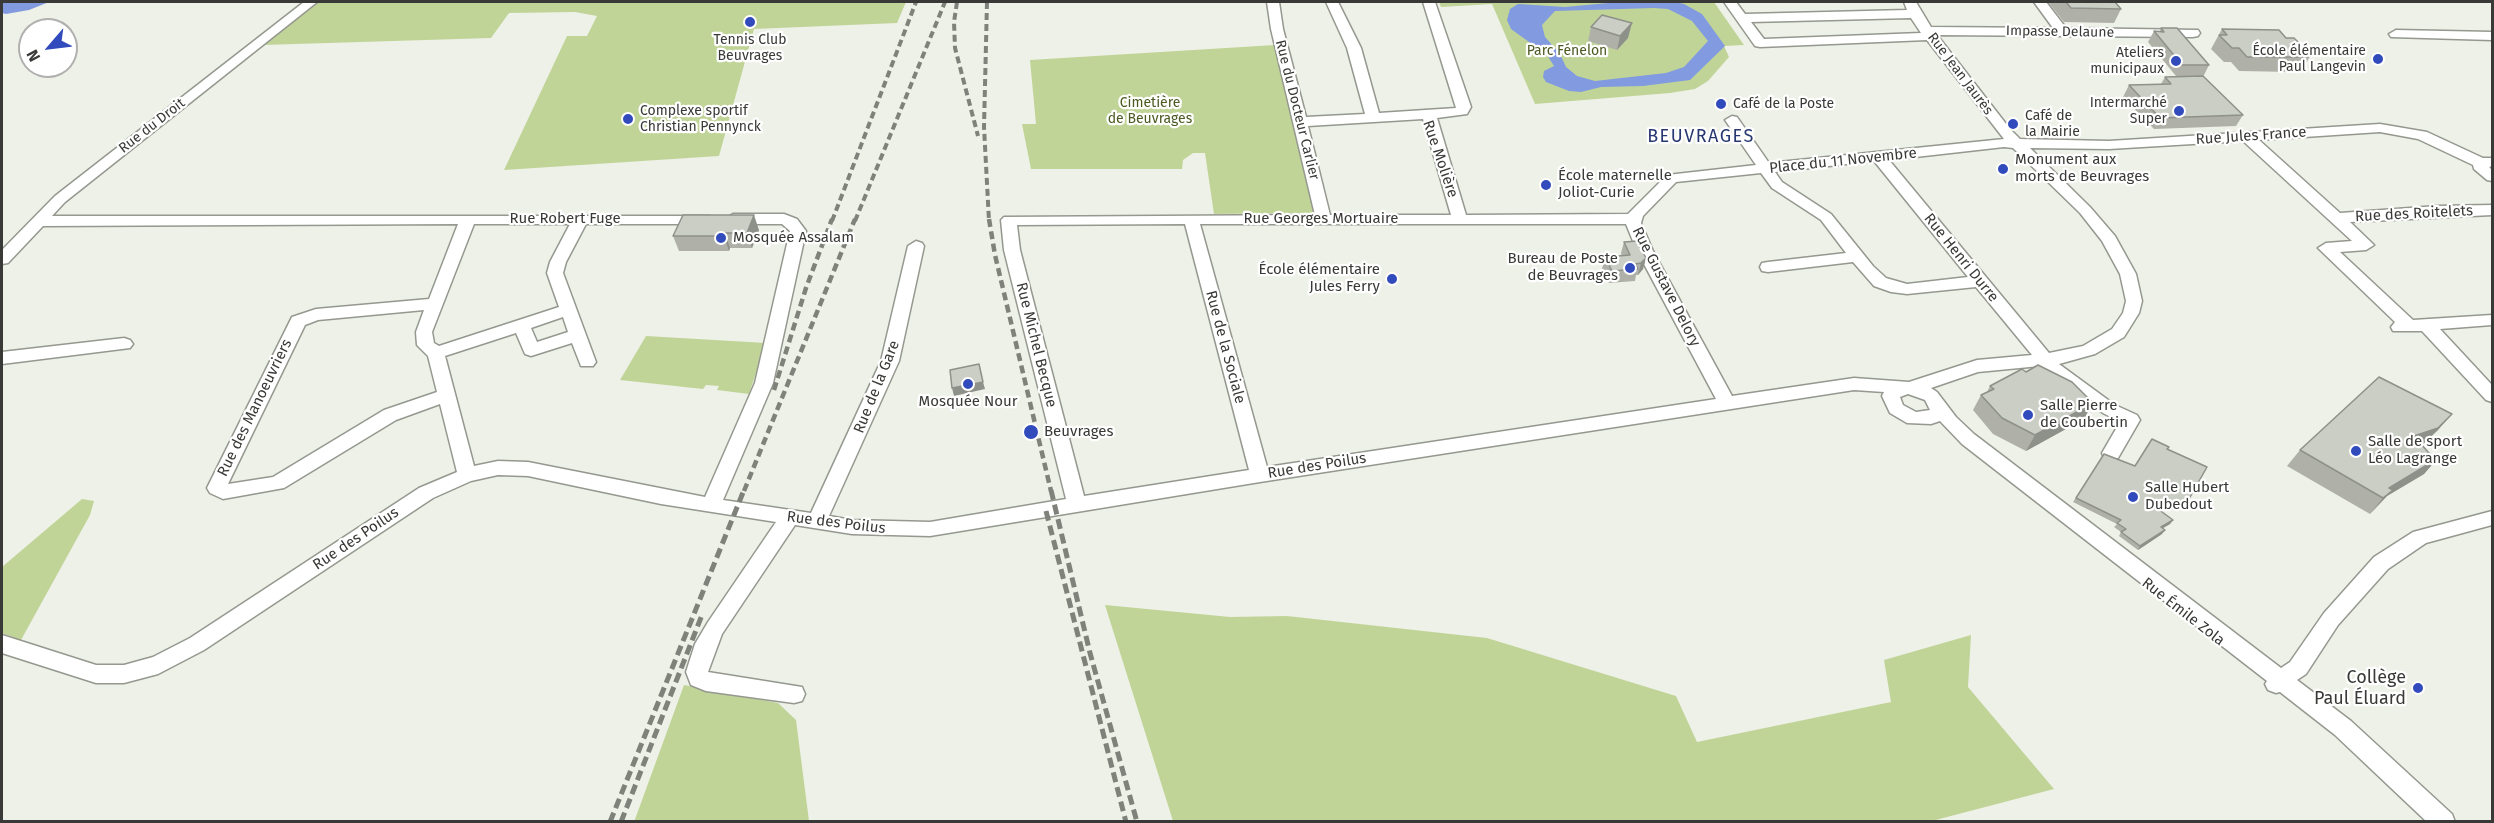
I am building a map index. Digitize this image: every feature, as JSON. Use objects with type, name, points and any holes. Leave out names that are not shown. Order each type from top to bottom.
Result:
[{"type":"street","name":"Rue du Droit","points":[[2,260],[37,221],[70,190],[311,2]]},
{"type":"street","name":"Rue du Docteur Carlier","points":[[1274,2],[1276,25],[1323,218]]},
{"type":"street","points":[[1332,2],[1354,48],[1373,116]]},
{"type":"street","points":[[1429,2],[1464,107],[1458,113],[1429,114]]},
{"type":"street","points":[[1730,2],[1742,18],[1912,8]]},
{"type":"street","points":[[2040,2],[2062,33]]},
{"type":"street","name":"Rue Jean Jaurès","points":[[1908,388],[1983,365],[2045,360],[2082,353],[2114,337],[2131,313],[2134,294],[2120,258],[2104,233],[2085,210],[2014,143],[1928,34],[1912,8]]},
{"type":"street","name":"Impasse Delaune","points":[[1742,18],[1760,43],[1928,34],[2193,33]]},
{"type":"street","points":[[2396,34],[2493,36]]},
{"type":"street","name":"Rue Molière","points":[[1300,122],[1429,114],[1460,219]]},
{"type":"street","points":[[1732,120],[1781,188],[1826,217],[1875,279],[1897,288],[1980,281]]},
{"type":"street","name":"Rue Jules France","points":[[2014,143],[2109,145],[2390,128],[2422,135],[2487,163]]},
{"type":"street","points":[[2246,136],[2366,245],[2326,248],[2410,326],[2493,396]]},
{"type":"street","name":"Place du 11 Novembre","points":[[1672,178],[2014,143]]},
{"type":"street","name":"Rue Henri Durre","points":[[1878,156],[2045,360],[2055,370],[2109,409],[2131,420],[2111,453]]},
{"type":"street","points":[[2487,163],[2479,166],[2493,177]]},
{"type":"street","name":"Rue Gustave Delory","points":[[1672,178],[1633,219],[1645,251],[1727,403]]},
{"type":"street","name":"Rue des Roitelets","points":[[2336,218],[2438,210],[2493,210]]},
{"type":"street","points":[[581,219],[555,270],[555,276],[587,362]]},
{"type":"street","name":"Rue de la Sociale","points":[[1191,219],[1260,475]]},
{"type":"street","name":"Rue Georges Mortuaire","points":[[1009,220],[1633,219]]},
{"type":"street","points":[[467,475],[436,353],[426,345],[424,332],[468,220]]},
{"type":"street","name":"Rue Robert Fuge","points":[[37,221],[789,220],[798,231],[782,312],[764,383],[711,506]]},
{"type":"street","name":"Rue Michel Becque","points":[[1009,220],[1012,250],[1077,505]]},
{"type":"street","name":"Rue de la Gare","points":[[817,522],[890,361],[916,246]]},
{"type":"street","points":[[1768,267],[1857,257]]},
{"type":"street","name":"Rue des Manoeuvriers","points":[[434,304],[316,315],[298,321],[217,488],[224,492],[277,483],[390,415],[447,395]]},
{"type":"street","points":[[436,353],[567,310]]},
{"type":"street","points":[[2410,326],[2493,320]]},
{"type":"street","points":[[522,325],[531,351],[577,335]]},
{"type":"street","points":[[2,358],[124,344]]},
{"type":"street","points":[[1919,419],[1933,417],[1947,389],[1963,371]]},
{"type":"street","name":"Rue des Poilus","points":[[2,644],[74,669],[104,675],[124,674],[158,665],[197,644],[417,498],[467,475],[498,468],[522,468],[611,488],[817,522],[861,528],[930,529],[1260,475],[1841,386],[1868,383],[1908,388]]},
{"type":"street","name":"Rue Émile Zola","points":[[1841,386],[1869,394],[1895,407],[1905,415],[1942,430],[1968,448],[2083,532],[2279,682],[2355,744],[2444,822]]},
{"type":"street","points":[[1895,407],[1892,395],[1897,390],[1908,388]]},
{"type":"street","name":"Rue Émile Zola","points":[[1908,388],[1929,394],[1968,439],[2083,532]]},
{"type":"street","points":[[790,518],[715,628],[706,644],[696,672],[699,679],[706,682],[794,694]]},
{"type":"street","points":[[2279,682],[2298,668],[2331,619],[2370,573],[2395,553],[2414,539],[2426,534],[2476,524],[2493,518]]},
{"type":"street","points":[[2395,553],[2493,532]]},
{"type":"street","name":"Rue Émile Zola","points":[[2355,744],[2433,822]]},
{"type":"green space","name":"Complexe sportif Christian Pennynck","points":[[314,2],[906,2],[897,23],[754,29],[719,156],[504,170],[567,36],[587,36],[597,16],[575,12],[509,13],[491,38],[263,45]]},
{"type":"green space","name":"Parc Fénelon","points":[[1439,2],[1714,2],[1744,45],[1724,46],[1729,57],[1708,81],[1695,89],[1535,104],[1492,4],[1441,7]]},
{"type":"green space","name":"Cimetière de Beuvrages","points":[[1275,45],[1314,213],[1214,214],[1205,153],[1193,153],[1183,160],[1182,169],[1031,169],[1022,124],[1036,124],[1030,60]]},
{"type":"green space","points":[[646,336],[766,343],[749,394],[717,390],[719,386],[706,385],[703,389],[620,380]]},
{"type":"green space","points":[[82,499],[94,501],[90,515],[21,640],[2,633],[2,567]]},
{"type":"green space","points":[[1105,605],[1230,617],[1287,616],[1487,638],[1676,696],[1697,742],[1891,702],[1884,660],[1971,635],[1968,687],[2054,789],[1928,822],[1173,821]]},
{"type":"green space","points":[[684,685],[778,703],[796,720],[809,821],[634,822]]},
{"type":"water","points":[[2,2],[49,2],[29,10],[6,14],[2,13]]},
{"type":"water","points":[[1619,2],[1684,4],[1702,14],[1725,46],[1690,80],[1643,86],[1601,87],[1581,92],[1569,91],[1546,82],[1543,77],[1544,71],[1554,66],[1547,55],[1511,29],[1507,20],[1510,9],[1518,4],[1565,7]],"holes":[[[1668,9],[1692,21],[1708,41],[1684,67],[1666,73],[1595,81],[1577,76],[1566,67],[1560,54],[1545,37],[1542,25],[1555,11]]]},
{"type":"building","points":[[2066,2],[2115,2],[2121,9],[2071,8]]},
{"type":"building","points":[[1602,15],[1632,23],[1620,36],[1591,27]]},
{"type":"building","points":[[2161,28],[2177,28],[2209,65],[2182,65],[2154,31],[2164,32]]},
{"type":"building","points":[[2222,29],[2279,30],[2286,38],[2294,38],[2311,55],[2247,57],[2239,48],[2232,48],[2219,35],[2227,35]]},
{"type":"building","points":[[2203,76],[2243,115],[2160,118],[2129,85],[2171,84],[2165,77]]},
{"type":"building","points":[[683,215],[754,215],[747,233],[725,233],[724,236],[673,236]]},
{"type":"building","points":[[1637,241],[1646,258],[1641,263],[1635,264],[1638,269],[1612,271],[1605,257],[1630,255],[1624,242]]},
{"type":"building","points":[[979,364],[983,382],[952,388],[950,370]]},
{"type":"building","name":"Salle Pierre de Coubertin","points":[[2038,365],[2072,382],[2093,403],[2035,435],[2002,418],[1981,395],[1994,389],[1990,386],[2022,369],[2026,372]]},
{"type":"building","name":"Salle de sport Léo Lagrange","points":[[2379,377],[2452,414],[2438,428],[2414,436],[2437,459],[2389,488],[2393,490],[2383,498],[2300,450]]},
{"type":"building","name":"Salle Hubert Dubedout","points":[[2152,439],[2169,447],[2167,449],[2207,467],[2185,506],[2154,506],[2173,520],[2161,527],[2165,530],[2140,546],[2121,532],[2126,529],[2117,523],[2121,520],[2076,498],[2104,454],[2135,466]]},
{"type":"railway","points":[[832,221],[916,2]]},
{"type":"railway","points":[[855,221],[945,2]]},
{"type":"railway","points":[[957,2],[954,22],[955,48],[978,136]]},
{"type":"railway","points":[[987,2],[984,127],[989,221]]},
{"type":"railway","points":[[774,390],[806,288],[832,219]]},
{"type":"railway","points":[[744,491],[855,219]]},
{"type":"railway","points":[[989,219],[995,255],[1051,491]]},
{"type":"railway","points":[[610,822],[744,490]]},
{"type":"railway","points":[[1051,490],[1090,653],[1137,822]]},
{"type":"railway","points":[[1046,511],[1126,822]]},
{"type":"railway","points":[[621,822],[702,615]]},
{"type":"place","name":"Tennis Club Beuvrages","points":[[750,22]]},
{"type":"place","name":"École élémentaire Paul Langevin","points":[[2378,59]]},
{"type":"place","name":"Ateliers municipaux","points":[[2176,61]]},
{"type":"place","name":"Café de la Poste","points":[[1721,104]]},
{"type":"place","name":"Intermarché Super","points":[[2179,111]]},
{"type":"place","name":"Complexe sportif Christian Pennynck","points":[[628,119]]},
{"type":"place","name":"Café de la Mairie","points":[[2013,124]]},
{"type":"place","name":"Monument aux morts de Beuvrages","points":[[2003,169]]},
{"type":"place","name":"École maternelle Joliot-Curie","points":[[1546,185]]},
{"type":"place","name":"Mosquée Assalam","points":[[721,238]]},
{"type":"place","name":"Bureau de Poste de Beuvrages","points":[[1630,268]]},
{"type":"place","name":"École élémentaire Jules Ferry","points":[[1392,279]]},
{"type":"place","name":"Mosquée Nour","points":[[968,384]]},
{"type":"place","name":"Salle Pierre de Coubertin","points":[[2028,415]]},
{"type":"place","name":"Beuvrages","points":[[1031,432]]},
{"type":"place","name":"Salle de sport Léo Lagrange","points":[[2356,451]]},
{"type":"place","name":"Salle Hubert Dubedout","points":[[2133,497]]},
{"type":"place","name":"Collège Paul Éluard","points":[[2418,688]]},
{"type":"district","name":"BEUVRAGES","points":[[1701,137]]}]
